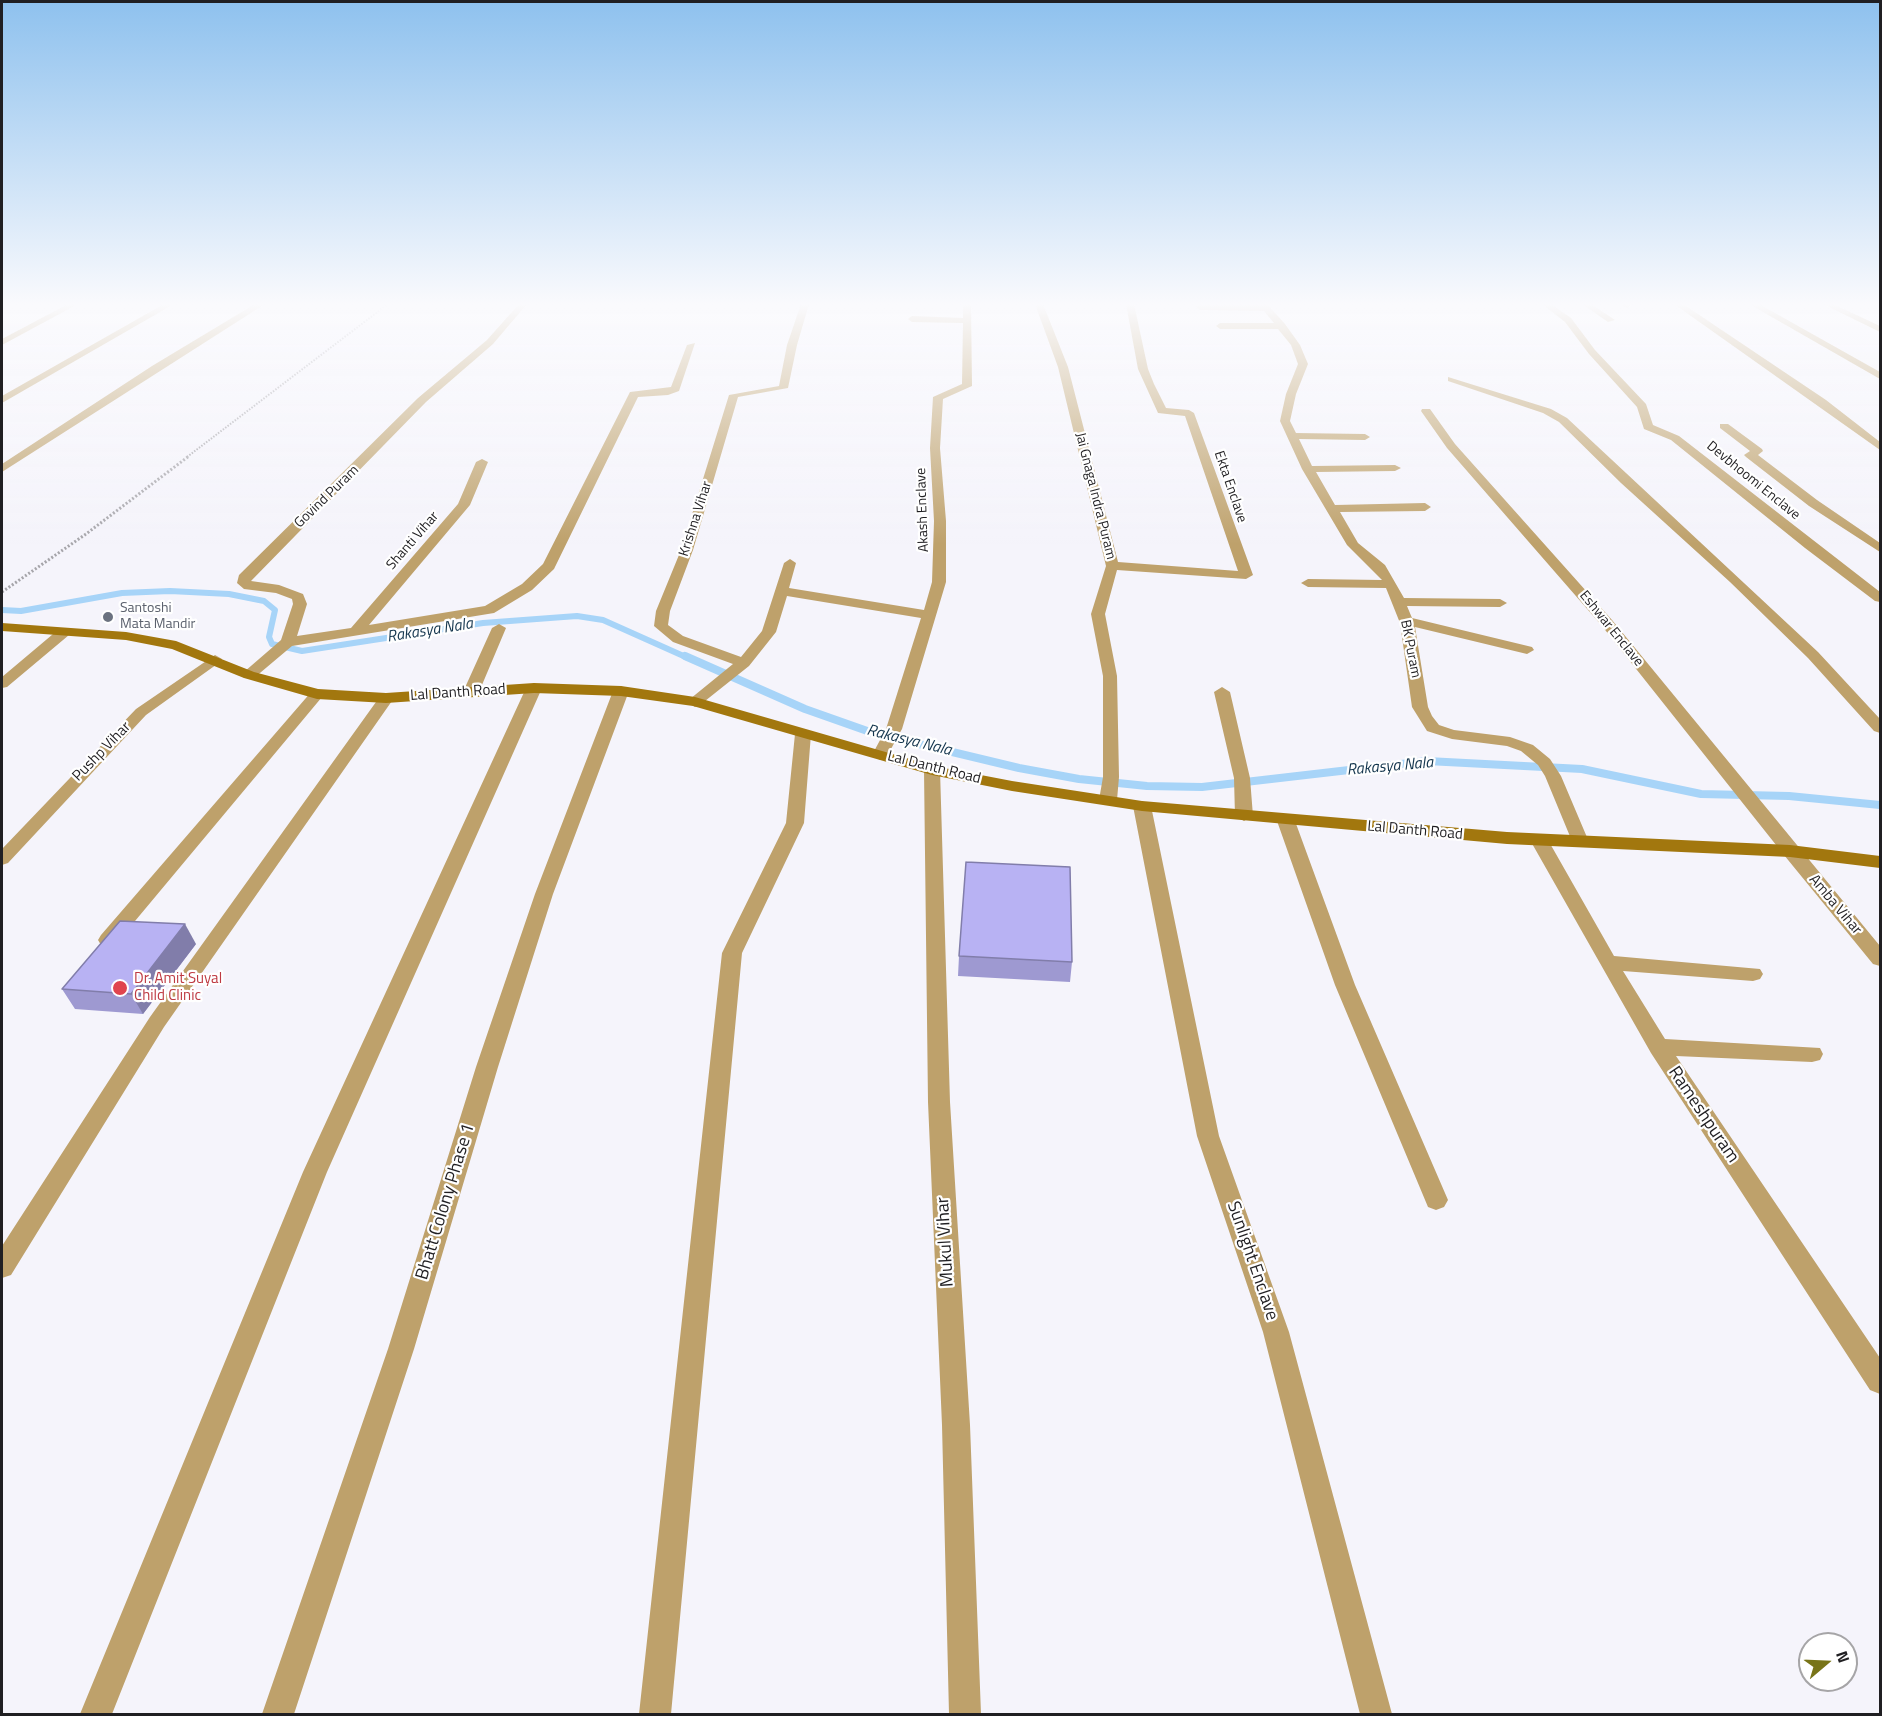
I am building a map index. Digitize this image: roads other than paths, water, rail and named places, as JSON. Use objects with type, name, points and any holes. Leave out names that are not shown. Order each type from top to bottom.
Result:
[{"type":"street","points":[[2,400],[30,384]]},
{"type":"street","points":[[2,469],[131,384]]},
{"type":"street","name":"Govind Puram","points":[[249,675],[288,642],[300,604],[298,597],[279,589],[249,586],[244,583],[244,578],[441,384]]},
{"type":"street","points":[[288,642],[489,610],[527,587],[549,566],[634,394],[668,392],[675,389],[677,384]]},
{"type":"street","name":"Krishna Vihar","points":[[743,665],[678,639],[661,626],[663,611],[687,550],[734,395],[783,388],[784,384]]},
{"type":"street","name":"Akash Enclave","points":[[887,742],[931,615],[939,582],[940,521],[935,448],[938,397],[967,384]]},
{"type":"street","name":"Jai Gnaga Indra Puram","points":[[1067,384],[1112,566],[1098,614],[1110,676],[1109,789]]},
{"type":"street","name":"Ekta Enclave","points":[[1112,566],[1246,575],[1189,413],[1162,411],[1149,384]]},
{"type":"street","name":"BK Puram","points":[[1295,384],[1285,421],[1308,469],[1353,545],[1380,568],[1391,584],[1406,621],[1420,707],[1433,728],[1452,734],[1510,742],[1527,747],[1549,769],[1580,842]]},
{"type":"street","points":[[1466,384],[1547,411],[1563,420],[1625,481],[1751,594],[1813,655],[1881,728]]},
{"type":"street","name":"Devbhoomi Enclave","points":[[1623,384],[1642,406],[1648,427],[1675,438],[1809,545],[1881,598]]},
{"type":"street","points":[[1796,384],[1881,447]]},
{"type":"street","name":"Eshwar Enclave","points":[[1426,411],[1451,446],[1607,623],[1790,851]]},
{"type":"street","points":[[1724,426],[1758,451],[1750,455],[1813,504],[1881,548]]},
{"type":"street","points":[[1292,436],[1365,437]]},
{"type":"street","name":"Shanti Vihar","points":[[356,632],[464,506],[482,462]]},
{"type":"street","points":[[1308,469],[1395,468]]},
{"type":"street","points":[[1331,509],[1425,507]]},
{"type":"street","points":[[695,702],[743,665],[769,632],[790,563]]},
{"type":"street","points":[[1308,583],[1391,584]]},
{"type":"street","points":[[780,591],[931,615]]},
{"type":"street","points":[[1399,602],[1500,603]]},
{"type":"street","points":[[1406,621],[1527,650]]},
{"type":"street","name":"Lal Danth Road","points":[[2,627],[126,636],[176,645],[215,658],[249,675],[317,694],[386,698],[534,688],[621,691],[695,702],[803,734],[887,742],[932,770],[1012,786],[1109,789],[1142,806],[1539,840],[1790,851],[1881,862]]},
{"type":"street","points":[[471,692],[499,628]]},
{"type":"street","points":[[3,682],[64,632]]},
{"type":"street","name":"Pushp Vihar","points":[[2,859],[141,712],[215,658]]},
{"type":"street","points":[[96,1714],[315,1172],[534,688]]},
{"type":"street","name":"Bhatt Colony Phase 1","points":[[278,1714],[401,1348],[487,1067],[544,894],[621,691]]},
{"type":"street","points":[[1222,692],[1242,782],[1244,816]]},
{"type":"street","points":[[97,952],[317,694]]},
{"type":"street","points":[[2,1267],[157,1022],[386,698]]},
{"type":"street","points":[[655,1714],[732,953],[795,823],[803,734]]},
{"type":"street","name":"Mukul Vihar","points":[[932,770],[939,1102],[956,1425],[965,1714]]},
{"type":"street","name":"Sunlight Enclave","points":[[1142,806],[1208,1136],[1276,1332],[1376,1714]]},
{"type":"street","points":[[1286,820],[1346,985],[1436,1200]]},
{"type":"street","name":"Rameshpuram","points":[[1539,840],[1608,963],[1659,1047],[1881,1382]]},
{"type":"street","name":"Amba Vihar","points":[[1790,851],[1881,959]]},
{"type":"street","points":[[1608,963],[1753,974]]},
{"type":"street","points":[[1659,1047],[1812,1054]]},
{"type":"waterway","name":"Rakasya Nala","points":[[2,610],[21,611],[122,593],[170,591],[229,594],[264,601],[275,610],[269,637],[272,644],[302,651],[483,623],[577,616],[603,620],[688,658]]},
{"type":"waterway","name":"Rakasya Nala","points":[[685,656],[805,709],[873,733],[1019,768],[1079,779],[1147,786],[1202,787],[1427,761],[1582,769],[1701,794],[1789,796],[1880,805]]},
{"type":"place","name":"Santoshi Mata Mandir","points":[[108,617]]},
{"type":"place","name":"Dr. Amit Suyal Child Clinic","points":[[120,988]]}]
